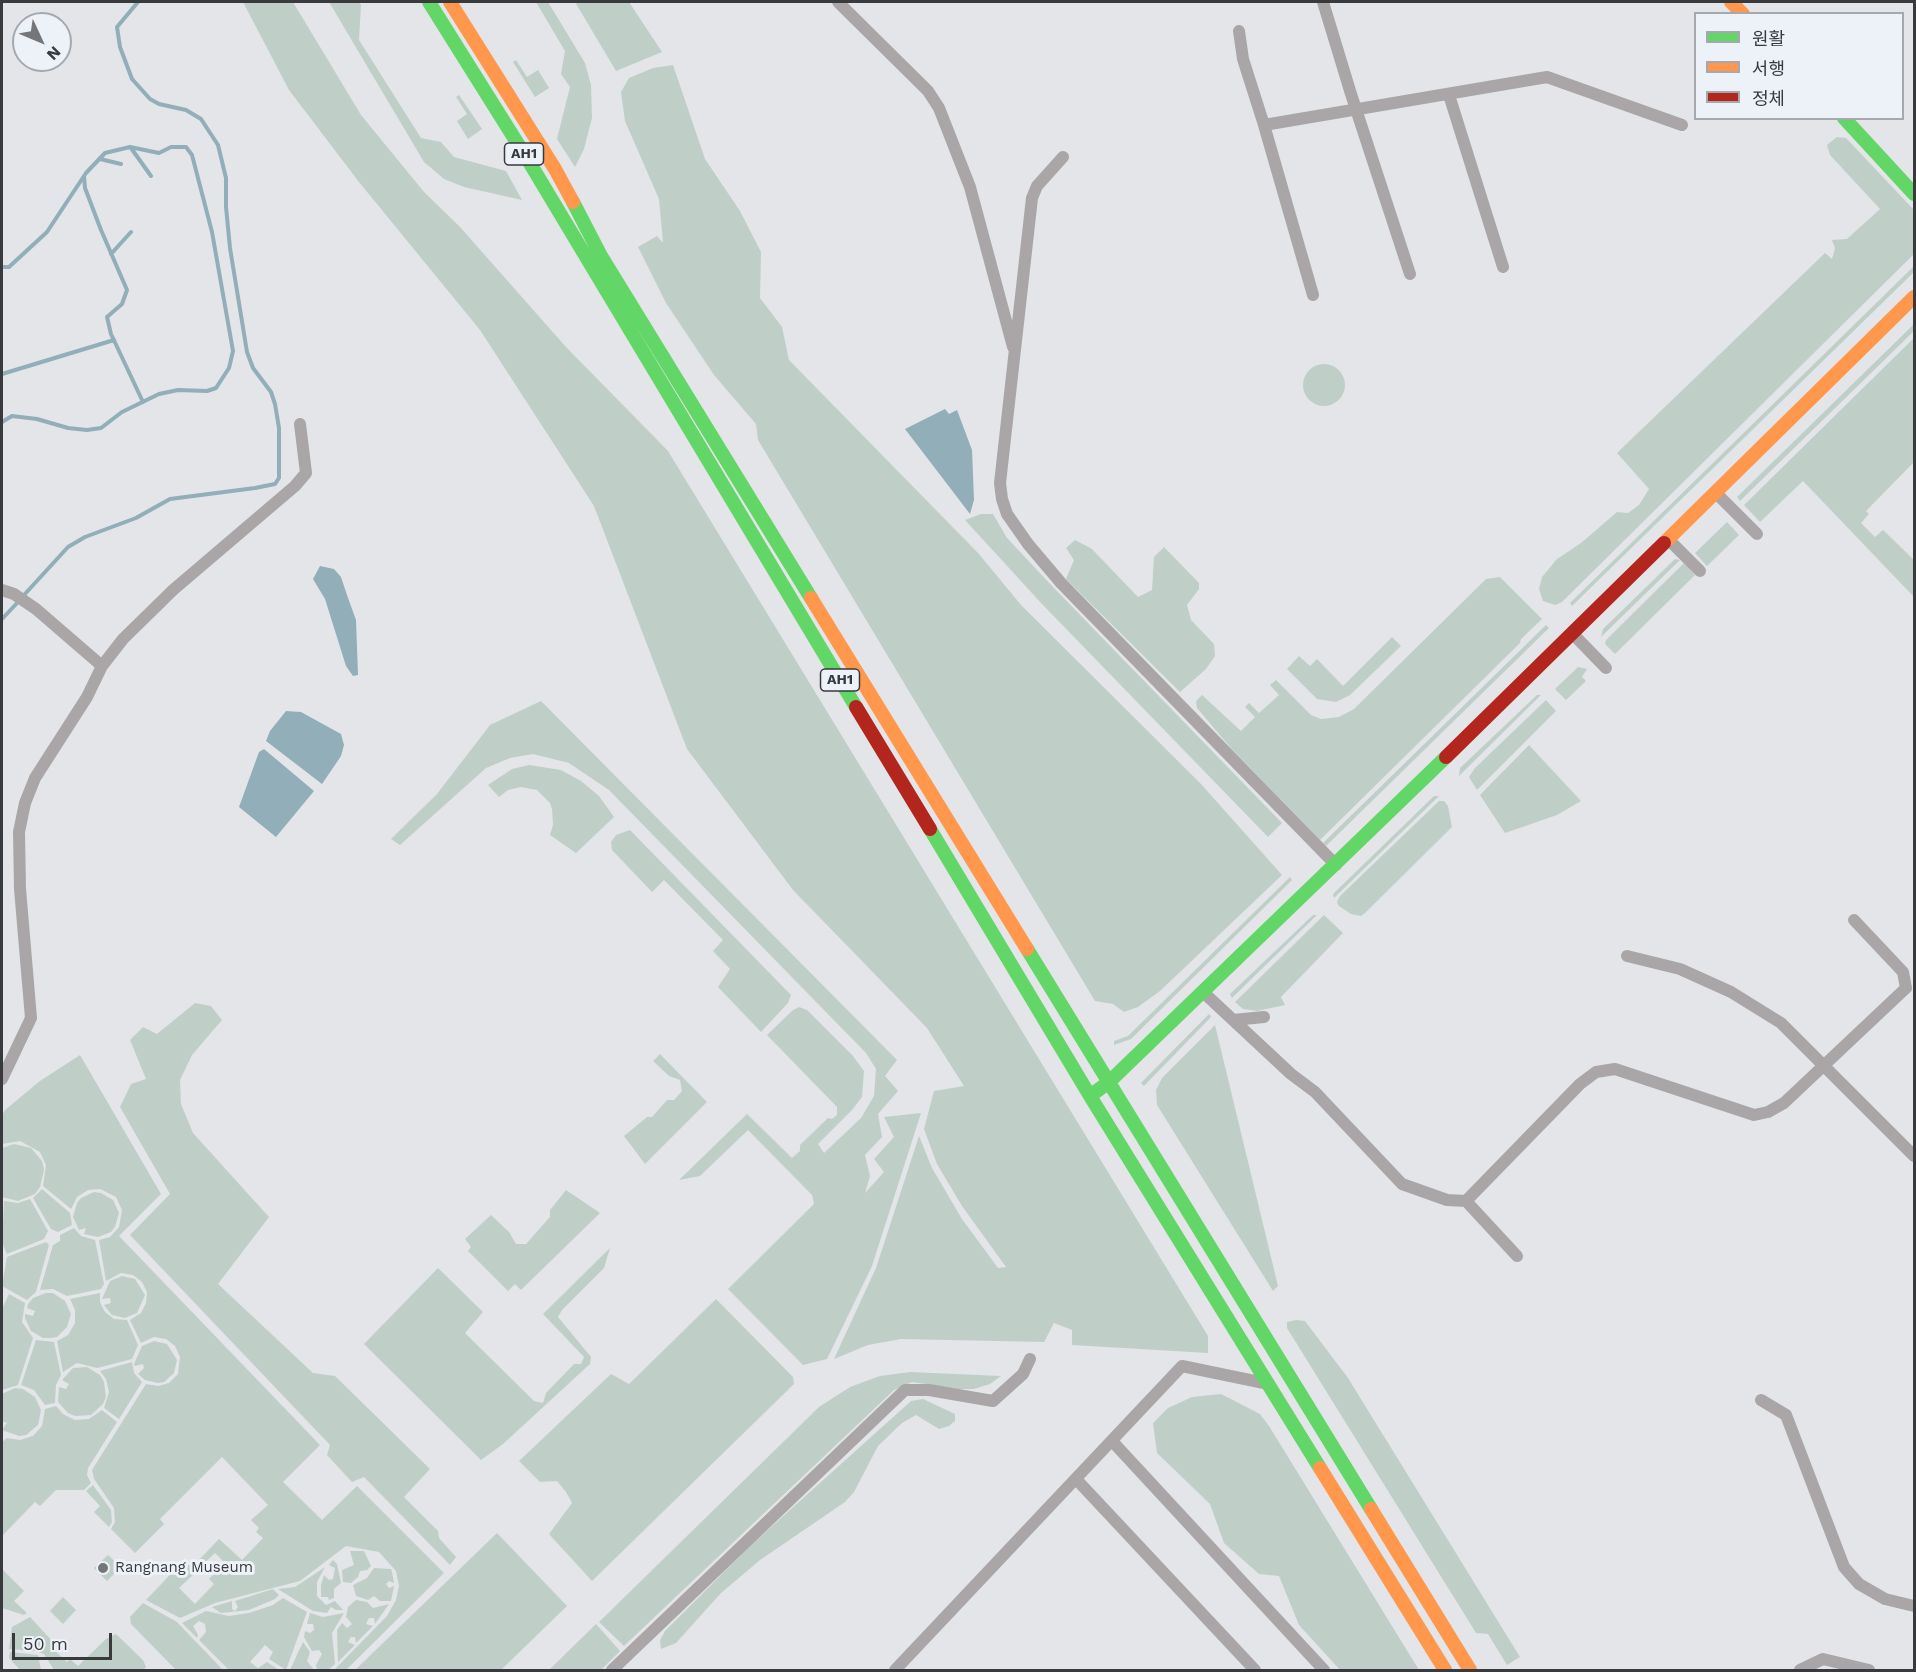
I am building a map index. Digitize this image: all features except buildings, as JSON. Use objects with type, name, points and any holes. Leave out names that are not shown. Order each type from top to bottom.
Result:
[{"type":"main road","name":"AH1","points":[[429,2],[1090,1096]]},
{"type":"main road","name":"AH1","points":[[450,2],[555,169],[601,256],[1109,1082]]},
{"type":"main road","points":[[1846,120],[1914,194]]},
{"type":"main road","points":[[1445,1671],[1090,1096],[1109,1082],[1336,865],[1914,297]]},
{"type":"main road","points":[[1109,1082],[1470,1671]]},
{"type":"street","points":[[838,2],[928,91],[939,108],[970,187],[1015,357]]},
{"type":"street","points":[[1323,2],[1410,274]]},
{"type":"street","points":[[1239,31],[1243,59],[1313,295]]},
{"type":"street","points":[[1264,125],[1547,77],[1682,125]]},
{"type":"street","points":[[1449,95],[1503,267]]},
{"type":"street","points":[[1063,157],[1036,186],[1032,198],[1000,483],[1007,514],[1028,544],[1061,583],[1336,865]]},
{"type":"street","points":[[2,1079],[32,1018],[20,889],[19,832],[25,803],[36,778],[87,697],[102,666],[123,639],[173,590],[295,486],[306,473],[300,424]]},
{"type":"street","points":[[1715,492],[1757,534]]},
{"type":"street","points":[[1668,539],[1700,571]]},
{"type":"street","points":[[2,590],[14,594],[36,609],[102,666]]},
{"type":"street","points":[[1572,633],[1606,668]]},
{"type":"street","points":[[1466,1201],[1580,1084],[1596,1072],[1615,1069],[1754,1114],[1768,1112],[1784,1103],[1906,988],[1903,972],[1854,920]]},
{"type":"street","points":[[1627,956],[1680,969],[1731,992],[1781,1023],[1914,1156]]},
{"type":"street","points":[[1203,992],[1291,1074],[1315,1092],[1402,1184],[1447,1200],[1466,1201],[1517,1256]]},
{"type":"street","points":[[1233,1020],[1264,1017]]},
{"type":"street","points":[[612,1671],[904,1390],[929,1390],[993,1401],[1023,1374],[1030,1359]]},
{"type":"street","points":[[896,1671],[1182,1366],[1268,1384],[1288,1373]]},
{"type":"street","points":[[1761,1400],[1786,1415],[1844,1567],[1859,1584],[1877,1594],[1914,1606]]},
{"type":"street","points":[[1112,1442],[1324,1671]]},
{"type":"street","points":[[1076,1479],[1255,1671]]},
{"type":"street","points":[[1800,1671],[1823,1659],[1869,1671]]},
{"type":"shaded area","points":[[243,2],[293,2],[361,115],[424,192],[460,227],[566,347],[668,451],[1208,1336],[1208,1353],[1072,1345],[1072,1330],[1054,1323],[1044,1342],[901,1339],[868,1345],[834,1359],[876,1268],[919,1136],[932,1168],[962,1219],[998,1268],[1006,1267],[962,1206],[937,1164],[924,1129],[934,1091],[964,1086],[927,1028],[793,890],[687,749],[594,506],[480,330],[359,182],[289,90]]},
{"type":"shaded area","points":[[329,2],[359,2],[361,5],[359,40],[421,138],[441,142],[454,157],[506,171],[522,200],[464,187],[444,179],[424,162]]},
{"type":"shaded area","points":[[536,2],[548,2],[585,63],[591,85],[592,118],[584,149],[575,167],[557,139],[570,87],[561,74],[565,51]]},
{"type":"shaded area","points":[[575,2],[629,2],[662,52],[616,71]]},
{"type":"shaded area","points":[[516,60],[527,77],[538,70],[549,88],[535,97],[513,62]]},
{"type":"shaded area","points":[[673,65],[705,159],[740,211],[761,252],[760,298],[782,327],[789,360],[979,554],[1021,605],[1201,784],[1282,875],[1160,991],[1138,1007],[1124,1012],[1113,1004],[1095,1001],[758,440],[756,424],[714,375],[666,303],[638,247],[657,236],[663,243],[659,199],[625,121],[621,92],[629,78],[653,68]]},
{"type":"shaded area","points":[[459,95],[482,129],[468,139],[457,121],[467,114],[456,97]]},
{"type":"shaded area","points":[[1837,137],[1846,138],[1914,210],[1914,254],[1562,602],[1555,605],[1543,601],[1539,589],[1542,577],[1557,559],[1581,543],[1617,512],[1628,513],[1639,505],[1649,489],[1617,453],[1825,253],[1832,259],[1835,248],[1832,240],[1847,239],[1880,209],[1830,155],[1827,145]]},
{"type":"shaded area","points":[[1914,266],[1914,272],[1572,606],[1570,603]]},
{"type":"shaded area","points":[[1914,324],[1914,331],[1740,501],[1737,497]]},
{"type":"shaded area","points":[[1914,338],[1914,462],[1866,511],[1869,514],[1861,523],[1875,537],[1883,530],[1914,560],[1914,597],[1803,481],[1760,522],[1744,505]]},
{"type":"shaded area","points":[[1324,364],[1332,365],[1339,370],[1344,377],[1344,393],[1339,400],[1332,405],[1324,406],[1316,405],[1309,400],[1304,393],[1303,385],[1304,377],[1309,370],[1316,365]]},
{"type":"shaded area","points":[[981,514],[993,514],[1007,538],[1282,823],[1268,837],[1042,604],[965,520]]},
{"type":"shaded area","points":[[1727,522],[1739,535],[1707,566],[1695,553]]},
{"type":"shaded area","points":[[1075,540],[1092,549],[1138,597],[1152,590],[1154,557],[1164,547],[1199,583],[1199,589],[1187,605],[1191,620],[1214,644],[1215,656],[1206,669],[1180,692],[1066,579],[1074,560],[1066,548]]},
{"type":"shaded area","points":[[1675,559],[1680,560],[1601,637],[1603,629]]},
{"type":"shaded area","points":[[1684,563],[1695,575],[1615,654],[1605,644],[1606,640]]},
{"type":"shaded area","points":[[1500,577],[1542,619],[1320,840],[1230,747],[1197,708],[1196,701],[1202,695],[1241,731],[1255,717],[1245,707],[1249,703],[1259,713],[1279,695],[1270,685],[1276,680],[1311,715],[1321,719],[1339,717],[1354,709],[1486,579]]},
{"type":"shaded area","points":[[1546,625],[1549,628],[1326,846],[1323,843]]},
{"type":"shaded area","points":[[1392,637],[1401,646],[1350,695],[1336,702],[1317,699],[1287,669],[1299,656],[1310,666],[1317,659],[1343,686]]},
{"type":"shaded area","points":[[1578,667],[1587,669],[1582,677],[1586,681],[1566,700],[1555,689]]},
{"type":"shaded area","points":[[1537,695],[1541,695],[1459,776],[1460,768]]},
{"type":"shaded area","points":[[1546,700],[1556,711],[1477,790],[1469,777],[1475,768]]},
{"type":"shaded area","points":[[541,701],[897,1060],[885,1076],[898,1091],[878,1114],[882,1137],[865,1155],[870,1176],[865,1193],[884,1172],[874,1159],[894,1137],[884,1117],[921,1113],[872,1266],[827,1359],[803,1365],[728,1289],[814,1204],[812,1195],[748,1130],[700,1176],[679,1180],[747,1114],[792,1158],[800,1151],[800,1145],[828,1118],[832,1119],[837,1115],[837,1107],[767,1035],[793,1010],[799,1007],[807,1010],[853,1056],[864,1071],[862,1097],[818,1144],[824,1153],[861,1118],[874,1096],[876,1069],[866,1053],[609,790],[569,763],[533,754],[510,758],[486,768],[400,845],[391,839],[437,794],[490,725]]},
{"type":"shaded area","points":[[1529,745],[1581,801],[1557,815],[1505,833],[1480,795]]},
{"type":"shaded area","points":[[529,765],[561,770],[581,781],[599,796],[614,817],[576,853],[550,835],[553,825],[552,809],[550,803],[537,790],[521,787],[508,790],[499,797],[488,785],[512,769]]},
{"type":"shaded area","points":[[1434,796],[1439,796],[1334,898],[1333,894]]},
{"type":"shaded area","points":[[1439,801],[1444,801],[1448,806],[1452,827],[1361,916],[1351,914],[1339,906],[1337,902],[1340,896]]},
{"type":"shaded area","points":[[630,830],[791,995],[788,1003],[761,1032],[718,987],[730,969],[713,951],[723,940],[664,880],[652,892],[612,850],[611,842],[616,835]]},
{"type":"shaded area","points":[[1290,877],[1292,880],[1131,1039],[1114,1045],[1114,1041],[1128,1036]]},
{"type":"shaded area","points":[[1313,915],[1317,915],[1232,998],[1230,994]]},
{"type":"shaded area","points":[[1324,915],[1343,933],[1281,997],[1285,1005],[1257,1011],[1243,1009],[1235,1002]]},
{"type":"shaded area","points":[[195,1003],[211,1006],[222,1020],[192,1055],[180,1080],[181,1104],[193,1133],[269,1217],[218,1284],[313,1373],[335,1376],[430,1469],[404,1497],[438,1531],[439,1538],[456,1557],[450,1565],[364,1477],[352,1482],[327,1455],[330,1445],[130,1235],[170,1194],[120,1107],[131,1084],[146,1079],[130,1040],[143,1027],[157,1034]]},
{"type":"shaded area","points":[[1209,1014],[1211,1017],[1144,1086],[1141,1083]]},
{"type":"shaded area","points":[[1215,1025],[1278,1286],[1273,1291],[1157,1105],[1156,1090],[1162,1078]]},
{"type":"shaded area","points":[[660,1054],[707,1102],[645,1164],[624,1136],[647,1117],[652,1117],[667,1100],[674,1100],[682,1091],[680,1080],[669,1076],[653,1061]]},
{"type":"shaded area","points":[[80,1055],[161,1194],[119,1236],[320,1445],[283,1482],[322,1520],[357,1486],[444,1573],[346,1670],[334,1670],[387,1616],[396,1600],[399,1586],[396,1571],[379,1552],[346,1546],[300,1581],[215,1603],[180,1618],[146,1600],[184,1560],[196,1572],[179,1588],[195,1604],[214,1584],[209,1579],[225,1563],[215,1553],[199,1568],[195,1564],[219,1539],[242,1560],[263,1538],[256,1532],[259,1528],[251,1520],[268,1505],[222,1457],[160,1519],[164,1524],[135,1553],[111,1529],[115,1522],[114,1508],[94,1479],[92,1470],[146,1384],[158,1386],[169,1383],[178,1374],[180,1357],[175,1346],[166,1339],[154,1337],[141,1343],[130,1320],[141,1313],[146,1303],[147,1292],[142,1282],[133,1275],[121,1273],[106,1281],[99,1240],[110,1237],[119,1227],[122,1210],[116,1197],[100,1189],[88,1190],[77,1197],[71,1209],[43,1186],[46,1165],[40,1152],[20,1141],[2,1144],[2,1115],[5,1110],[40,1081]]},
{"type":"shaded area","points":[[14,1144],[31,1148],[42,1161],[44,1170],[40,1187],[35,1194],[18,1201],[2,1197],[2,1148]]},
{"type":"shaded area","points":[[42,1189],[70,1213],[72,1225],[58,1232],[51,1229],[33,1198]]},
{"type":"shaded area","points":[[566,1190],[600,1213],[521,1290],[515,1284],[508,1291],[468,1251],[471,1247],[465,1239],[491,1215],[509,1232],[516,1244],[526,1244],[550,1217],[550,1210]]},
{"type":"shaded area","points":[[94,1192],[113,1200],[119,1213],[111,1232],[98,1237],[84,1234],[86,1228],[79,1230],[73,1217],[81,1198]]},
{"type":"shaded area","points":[[30,1199],[48,1231],[44,1239],[7,1254],[2,1242],[4,1201],[18,1203]]},
{"type":"shaded area","points":[[74,1228],[81,1236],[95,1240],[104,1284],[101,1289],[67,1296],[53,1289],[40,1290],[53,1245],[60,1241],[60,1235]]},
{"type":"shaded area","points":[[46,1242],[49,1245],[36,1292],[27,1300],[2,1286],[7,1257]]},
{"type":"shaded area","points":[[610,1248],[604,1268],[562,1310],[558,1317],[591,1357],[590,1364],[503,1444],[481,1460],[364,1344],[438,1268],[483,1312],[465,1333],[534,1401],[543,1403],[546,1393],[574,1364],[581,1364],[584,1357],[543,1314]]},
{"type":"shaded area","points":[[122,1276],[135,1279],[145,1295],[137,1313],[125,1318],[112,1315],[104,1305],[111,1303],[110,1298],[102,1299],[110,1281]]},
{"type":"shaded area","points":[[53,1293],[65,1301],[71,1314],[67,1327],[57,1337],[43,1338],[31,1331],[25,1318],[25,1314],[33,1316],[35,1311],[27,1308],[33,1298]]},
{"type":"shaded area","points":[[100,1293],[100,1302],[105,1312],[114,1319],[127,1320],[138,1345],[132,1359],[97,1368],[77,1363],[63,1372],[57,1341],[68,1335],[75,1323],[75,1310],[70,1299]]},
{"type":"shaded area","points":[[9,1294],[25,1303],[22,1322],[33,1338],[18,1385],[2,1390],[2,1309]]},
{"type":"shaded area","points":[[716,1299],[793,1377],[794,1384],[592,1581],[549,1534],[572,1503],[566,1492],[557,1481],[540,1482],[519,1461],[611,1374],[629,1384]]},
{"type":"shaded area","points":[[1305,1321],[1348,1378],[1520,1657],[1507,1665],[1488,1634],[1476,1633],[1287,1328],[1287,1322]]},
{"type":"shaded area","points":[[36,1340],[54,1342],[61,1375],[56,1385],[55,1403],[45,1405],[34,1390],[21,1385]]},
{"type":"shaded area","points":[[154,1341],[167,1344],[177,1360],[174,1373],[164,1382],[145,1380],[138,1374],[144,1368],[143,1364],[135,1366],[134,1364],[142,1346]]},
{"type":"shaded area","points":[[132,1362],[134,1373],[142,1382],[119,1419],[104,1408],[109,1392],[106,1379],[100,1371]]},
{"type":"shaded area","points":[[87,1367],[100,1375],[104,1382],[106,1397],[103,1404],[91,1415],[75,1416],[68,1413],[58,1402],[59,1387],[66,1389],[69,1384],[62,1380],[73,1368]]},
{"type":"shaded area","points":[[910,1372],[1001,1376],[990,1384],[974,1389],[912,1382],[894,1390],[624,1646],[599,1622],[819,1407],[850,1387],[880,1376]]},
{"type":"shaded area","points":[[15,1388],[23,1389],[35,1397],[41,1410],[38,1425],[26,1435],[19,1436],[2,1430],[7,1423],[2,1421],[2,1394]]},
{"type":"shaded area","points":[[1221,1394],[1260,1414],[1269,1426],[1419,1670],[1340,1670],[1299,1625],[1279,1576],[1259,1574],[1224,1543],[1210,1504],[1157,1453],[1153,1423],[1168,1408],[1192,1397]]},
{"type":"shaded area","points":[[923,1399],[955,1414],[955,1421],[939,1429],[916,1415],[902,1423],[878,1446],[854,1492],[845,1502],[760,1560],[721,1593],[676,1643],[661,1649],[660,1640],[665,1631],[751,1545],[911,1401]]},
{"type":"shaded area","points":[[56,1406],[63,1414],[75,1420],[89,1419],[102,1410],[117,1422],[88,1468],[87,1475],[91,1483],[84,1490],[56,1490],[40,1506],[35,1502],[2,1536],[2,1442],[7,1438],[20,1440],[33,1436],[42,1426],[45,1409]]},
{"type":"shaded area","points":[[93,1485],[111,1510],[112,1522],[109,1527],[94,1512],[100,1506],[86,1491]]},
{"type":"shaded area","points":[[497,1533],[567,1606],[501,1670],[355,1670]]},
{"type":"shaded area","points":[[350,1551],[364,1551],[371,1566],[367,1570],[360,1571],[358,1577],[351,1583],[343,1582],[342,1570],[354,1565]]},
{"type":"shaded area","points":[[108,1555],[121,1567],[107,1581],[94,1568]]},
{"type":"shaded area","points":[[333,1560],[337,1564],[341,1583],[334,1589],[334,1598],[329,1600],[328,1597],[321,1597],[321,1585],[324,1575],[329,1580],[333,1579],[335,1568],[329,1565]]},
{"type":"shaded area","points":[[325,1567],[317,1582],[317,1596],[326,1605],[335,1601],[343,1610],[331,1607],[327,1613],[313,1611],[278,1589],[295,1587]]},
{"type":"shaded area","points":[[374,1568],[391,1569],[394,1583],[389,1581],[386,1584],[389,1588],[394,1586],[391,1601],[380,1601],[374,1596],[368,1600],[356,1596],[353,1585],[367,1578]]},
{"type":"shaded area","points":[[2,1569],[24,1591],[14,1601],[27,1613],[24,1615],[2,1608]]},
{"type":"shaded area","points":[[273,1589],[279,1595],[275,1599],[249,1610],[221,1613],[212,1607],[232,1601],[232,1609],[235,1611],[238,1607],[235,1601]]},
{"type":"shaded area","points":[[63,1597],[76,1610],[63,1624],[50,1611]]},
{"type":"shaded area","points":[[283,1598],[307,1612],[286,1670],[269,1659],[273,1652],[265,1645],[250,1662],[258,1668],[267,1662],[279,1670],[229,1670],[199,1640],[206,1632],[205,1624],[199,1621],[193,1626],[198,1635],[197,1638],[182,1623],[206,1611],[229,1616],[249,1613],[273,1605]]},
{"type":"shaded area","points":[[356,1600],[367,1602],[373,1608],[389,1604],[375,1624],[374,1618],[369,1618],[366,1624],[373,1626],[356,1643],[355,1637],[351,1637],[348,1642],[355,1645],[338,1662],[337,1630],[342,1623],[347,1628],[352,1624],[346,1617],[348,1607]]},
{"type":"shaded area","points":[[143,1603],[177,1622],[223,1670],[176,1670],[131,1624],[130,1617]]},
{"type":"shaded area","points":[[310,1613],[323,1617],[344,1613],[332,1633],[335,1664],[328,1670],[317,1670],[316,1665],[322,1654],[319,1650],[312,1651],[304,1637],[305,1631],[310,1633],[314,1630],[313,1624],[307,1624]]},
{"type":"shaded area","points":[[30,1617],[54,1643],[51,1647],[67,1662],[70,1659],[78,1666],[106,1639],[116,1634],[143,1660],[146,1667],[143,1670],[54,1670],[44,1654],[36,1651],[9,1649],[12,1627]]},
{"type":"shaded area","points":[[596,1624],[620,1651],[601,1670],[549,1670]]},
{"type":"shaded area","points":[[303,1642],[310,1652],[307,1661],[314,1670],[290,1670]]},
{"type":"shaded area","points":[[10,1652],[38,1655],[41,1670],[20,1670],[9,1658]]},
{"type":"water","points":[[945,409],[949,414],[957,410],[972,450],[974,500],[970,514],[905,429]]},
{"type":"water","points":[[320,566],[334,569],[341,577],[356,620],[358,675],[353,676],[346,666],[325,599],[313,579]]},
{"type":"water","points":[[286,711],[301,712],[341,734],[344,745],[341,756],[322,784],[266,741],[270,731]]},
{"type":"water","points":[[264,749],[314,791],[276,837],[239,807],[259,752]]},
{"type":"waterway","points":[[24,595],[68,547],[85,537],[136,518],[170,499],[255,488],[275,484],[279,478],[279,428],[275,404],[271,392],[253,368],[247,352],[230,248],[226,178],[218,145],[201,119],[186,110],[159,104],[150,99],[132,79],[120,47],[117,27],[138,2]]},
{"type":"waterway","points":[[2,267],[9,267],[47,232],[86,173],[105,153],[130,147],[159,153],[171,147],[186,147],[192,155],[212,232],[233,351],[229,368],[216,388],[207,391],[178,390],[159,394],[122,412],[101,428],[87,430],[68,428],[37,419],[12,416],[2,422]]},
{"type":"waterway","points":[[131,148],[151,176]]},
{"type":"waterway","points":[[100,159],[121,164]]},
{"type":"waterway","points":[[84,176],[85,188],[127,290],[122,304],[107,317],[111,334],[143,402]]},
{"type":"waterway","points":[[111,254],[131,232]]},
{"type":"waterway","points":[[2,374],[114,340]]},
{"type":"waterway","points":[[2,619],[19,601]]},
{"type":"traffic: fast","points":[[429,2],[528,160],[856,707]]},
{"type":"traffic: fast","points":[[1846,120],[1914,194]]},
{"type":"traffic: fast","points":[[573,202],[601,256],[811,598]]},
{"type":"traffic: fast","points":[[1090,1096],[1109,1082],[1446,757]]},
{"type":"traffic: fast","points":[[930,829],[1090,1096],[1320,1468]]},
{"type":"traffic: fast","points":[[1027,949],[1371,1509]]},
{"type":"traffic: slow","points":[[450,2],[555,169],[573,202]]},
{"type":"traffic: slow","points":[[1731,2],[1741,12]]},
{"type":"traffic: slow","points":[[1664,543],[1914,297]]},
{"type":"traffic: slow","points":[[811,598],[1027,949]]},
{"type":"traffic: slow","points":[[1320,1468],[1445,1670]]},
{"type":"traffic: slow","points":[[1371,1509],[1470,1670]]},
{"type":"traffic: jam","points":[[1446,757],[1664,543]]},
{"type":"traffic: jam","points":[[856,707],[930,829]]},
{"type":"place","name":"Rangnang Museum","points":[[103,1568]]}]
